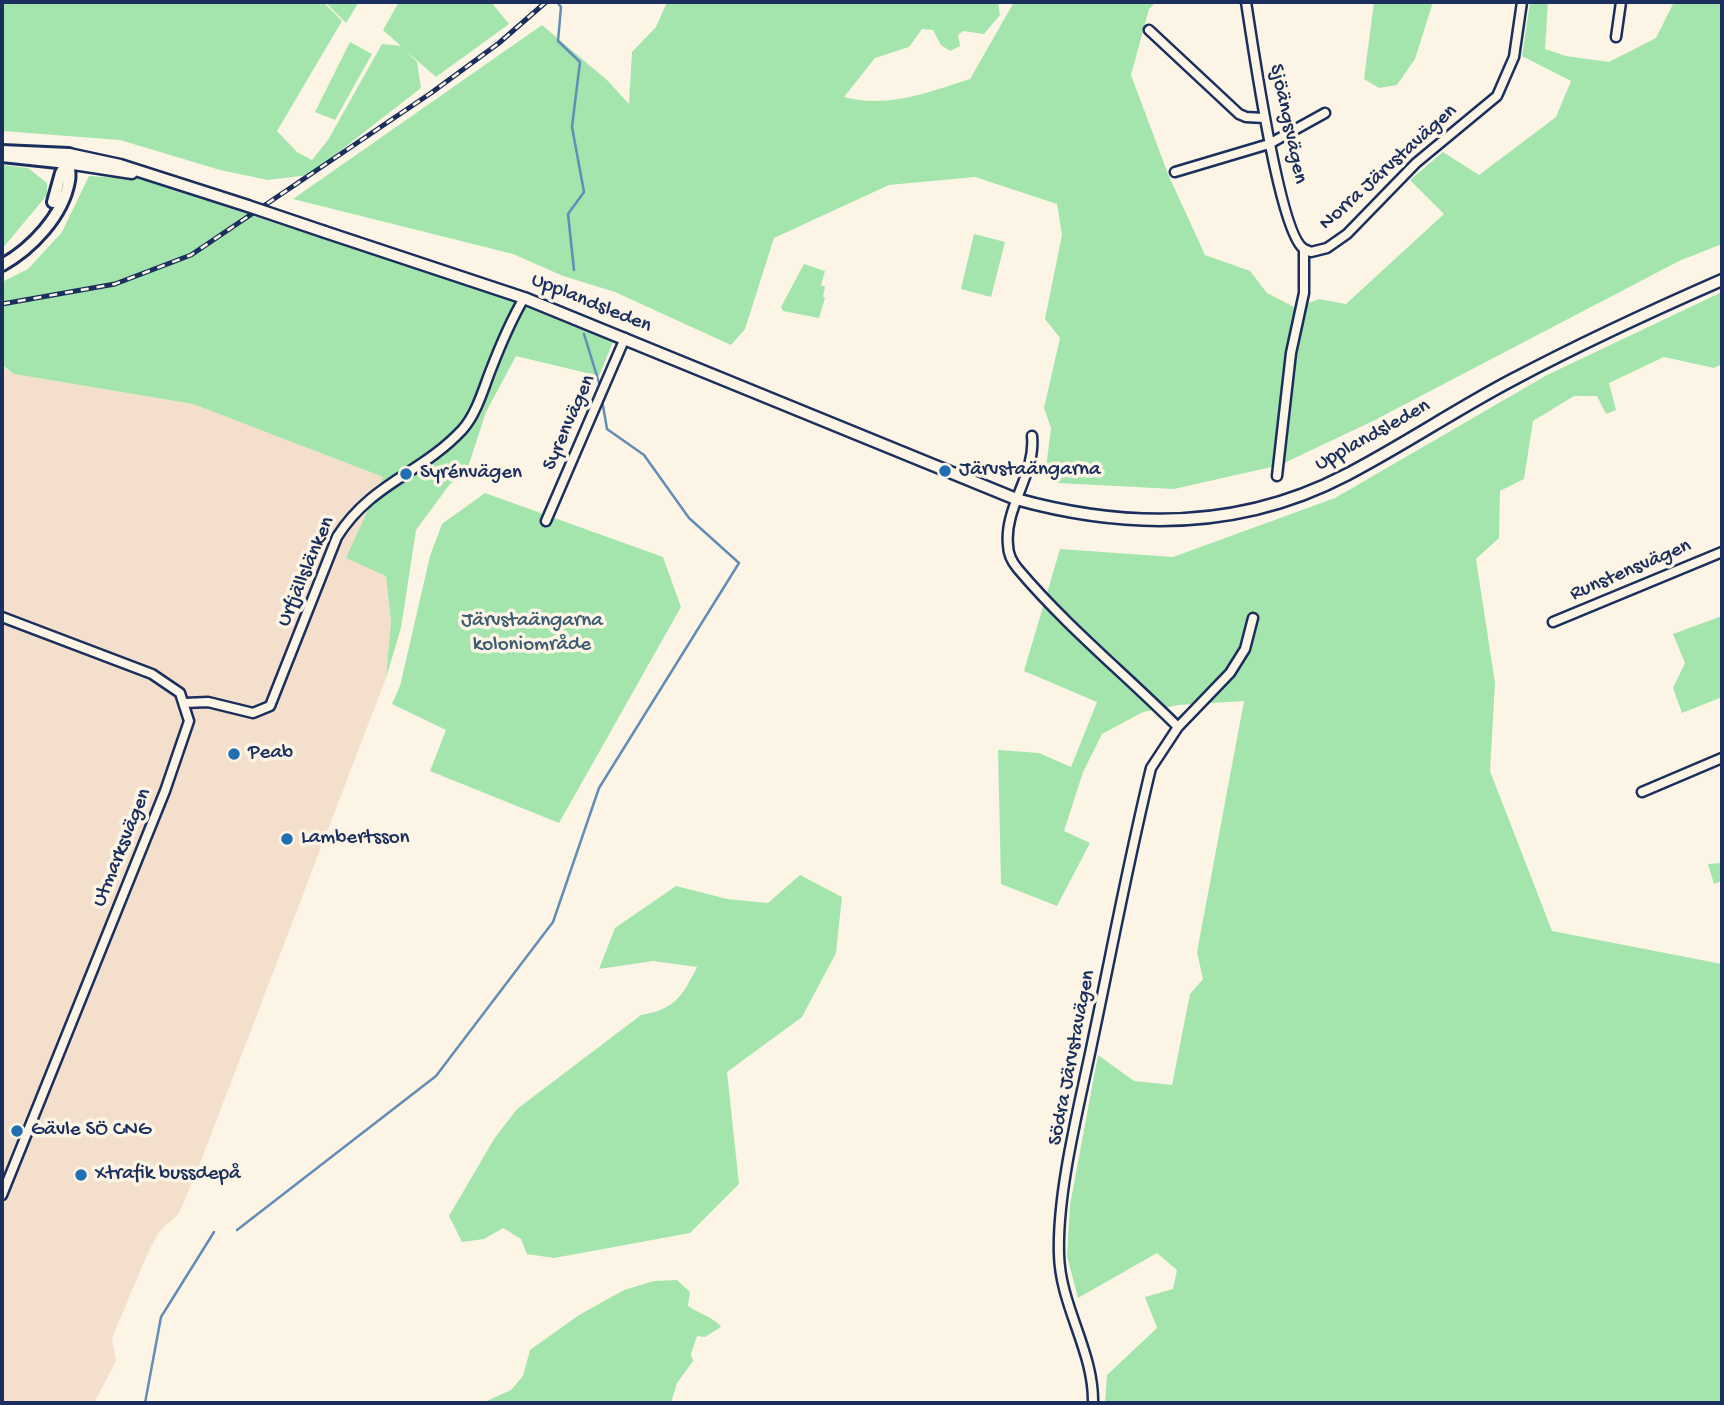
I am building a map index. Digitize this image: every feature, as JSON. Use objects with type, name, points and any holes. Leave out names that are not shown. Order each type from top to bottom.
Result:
[{"type":"main road","points":[[2,150],[68,159]]},
{"type":"main road","points":[[2,156],[68,159]]},
{"type":"main road","points":[[2,258],[28,238],[40,223],[54,200],[61,173],[68,159]]},
{"type":"main road","points":[[2,265],[33,243],[51,220],[67,188],[68,159]]},
{"type":"street","name":"Sjöängsvägen","points":[[1246,2],[1269,144],[1294,236],[1304,249]]},
{"type":"street","name":"Norra Järvstavägen","points":[[1277,476],[1291,352],[1304,293],[1304,249],[1311,252],[1327,248],[1347,234],[1416,163],[1497,96],[1514,57],[1522,2]]},
{"type":"street","points":[[1616,37],[1620,2]]},
{"type":"street","points":[[1149,30],[1240,114],[1264,118]]},
{"type":"street","points":[[1175,172],[1269,144],[1325,113]]},
{"type":"street","name":"Upplandsleden","points":[[68,159],[141,173],[524,298],[1016,499],[1086,516],[1159,522],[1227,515],[1280,502],[1346,475],[1511,381],[1646,313],[1722,280]]},
{"type":"street","name":"Urfjällslänken","points":[[186,703],[208,702],[243,712],[262,712],[270,706],[342,529],[352,513],[382,488],[437,455],[465,427],[507,328],[524,298]]},
{"type":"street","name":"Syrenvägen","points":[[546,521],[599,404],[625,338]]},
{"type":"street","points":[[1032,436],[1029,466],[1016,499],[1008,538],[1009,552],[1016,567],[1178,727]]},
{"type":"street","name":"Runstensvägen","points":[[1553,622],[1722,552]]},
{"type":"street","points":[[2,617],[152,674],[172,685],[186,703]]},
{"type":"street","name":"Södra Järvstavägen","points":[[1093,1403],[1094,1378],[1064,1288],[1059,1256],[1060,1230],[1079,1108],[1151,768],[1178,727],[1230,673],[1245,649],[1253,618]]},
{"type":"street","name":"Utmarksvägen","points":[[2,1195],[184,744],[189,722],[186,703]]},
{"type":"street","points":[[1642,792],[1722,758]]},
{"type":"shaded area","points":[[2,367],[14,374],[193,404],[383,477],[347,558],[386,575],[391,622],[386,678],[197,1171],[179,1213],[158,1233],[146,1257],[112,1338],[116,1361],[94,1403],[2,1403]]},
{"type":"green space","points":[[2,2],[323,2],[342,21],[277,131],[297,152],[312,160],[328,140],[382,44],[401,46],[383,30],[399,2],[491,2],[509,24],[436,77],[406,51],[417,62],[421,88],[309,175],[268,180],[220,170],[120,140],[2,131]]},
{"type":"green space","points":[[325,2],[359,2],[346,23]]},
{"type":"green space","points":[[667,2],[998,2],[1000,15],[984,34],[963,31],[958,35],[960,46],[950,51],[941,45],[933,30],[922,29],[909,47],[875,58],[844,97],[876,101],[908,97],[970,79],[1014,2],[1156,2],[1149,9],[1131,75],[1168,174],[1205,255],[1250,271],[1267,293],[1296,308],[1319,299],[1346,304],[1444,214],[1410,180],[1443,152],[1479,175],[1556,117],[1571,81],[1522,56],[1530,2],[1548,2],[1545,49],[1566,56],[1609,62],[1656,38],[1674,2],[1722,2],[1722,244],[1679,261],[1373,421],[1280,465],[1174,489],[1058,483],[1045,476],[1051,428],[1044,408],[1060,338],[1045,319],[1062,235],[1057,204],[975,177],[889,185],[774,238],[745,329],[731,345],[615,292],[563,276],[513,254],[293,199],[542,25],[608,81],[629,104],[632,52],[656,27]]},
{"type":"green space","points":[[1374,2],[1433,2],[1415,59],[1397,85],[1379,88],[1364,79]]},
{"type":"green space","points":[[350,42],[372,54],[335,120],[315,112]]},
{"type":"green space","points":[[2,165],[28,168],[47,183],[47,195],[2,249]]},
{"type":"green space","points":[[89,176],[140,179],[493,294],[613,342],[599,376],[516,356],[486,412],[467,470],[450,484],[416,530],[401,628],[386,678],[391,622],[386,576],[346,558],[383,477],[193,404],[14,374],[2,365],[2,282],[28,269],[62,232]]},
{"type":"green space","points":[[974,234],[1005,242],[991,297],[961,289]]},
{"type":"green space","points":[[804,264],[825,271],[821,285],[825,287],[825,298],[819,318],[783,311],[781,307]]},
{"type":"green space","points":[[1722,292],[1722,364],[1714,368],[1664,357],[1609,383],[1616,410],[1606,414],[1597,396],[1574,396],[1533,421],[1524,479],[1500,491],[1499,538],[1476,559],[1495,683],[1490,771],[1552,931],[1722,964],[1722,1403],[1105,1403],[1107,1375],[1157,1328],[1145,1297],[1173,1289],[1177,1270],[1157,1253],[1078,1298],[1067,1256],[1070,1205],[1098,1055],[1134,1081],[1172,1085],[1190,994],[1203,979],[1197,952],[1244,701],[1179,705],[1143,712],[1102,734],[1083,772],[1064,831],[1090,843],[1057,906],[1001,884],[998,750],[1039,753],[1071,767],[1097,702],[1024,671],[1060,549],[1173,557],[1335,498],[1547,375]]},
{"type":"green space","name":"Järvstaängarna koloniområde","points":[[485,493],[663,557],[681,607],[559,823],[430,771],[446,730],[392,704],[400,686],[430,556],[442,524]]},
{"type":"green space","points":[[1722,616],[1722,697],[1682,713],[1673,688],[1685,663],[1673,634]]},
{"type":"green space","points":[[1722,863],[1722,881],[1714,884],[1708,864]]},
{"type":"green space","points":[[800,875],[842,897],[836,953],[802,1017],[727,1072],[739,1184],[690,1233],[554,1258],[527,1254],[521,1239],[503,1228],[484,1239],[462,1242],[449,1216],[494,1139],[517,1109],[641,1015],[670,1005],[682,994],[697,967],[653,961],[599,969],[615,928],[676,886],[727,899],[768,903]]},
{"type":"green space","points":[[677,1280],[690,1292],[688,1306],[721,1327],[705,1337],[697,1336],[691,1354],[693,1361],[677,1383],[671,1403],[482,1403],[511,1390],[523,1376],[530,1350],[579,1315],[624,1290],[654,1281]]},
{"type":"waterway","points":[[557,2],[561,7],[558,41],[580,62],[572,127],[584,192],[568,214],[574,270]]},
{"type":"waterway","points":[[584,334],[600,386]]},
{"type":"waterway","points":[[237,1230],[436,1076],[553,922],[599,788],[739,563],[689,518],[644,455],[607,429],[602,400]]},
{"type":"waterway","points":[[145,1403],[161,1317],[214,1232]]},
{"type":"railway","points":[[2,304],[115,284],[191,255],[431,93],[499,43],[546,2]]},
{"type":"place","name":"Järvstaängarna","points":[[945,471]]},
{"type":"place","name":"Syrénvägen","points":[[406,474]]},
{"type":"place","name":"Peab","points":[[234,754]]},
{"type":"place","name":"Lambertsson","points":[[287,839]]},
{"type":"place","name":"Gävle SÖ CNG","points":[[17,1131]]},
{"type":"place","name":"Xtrafik bussdepå","points":[[81,1175]]}]
